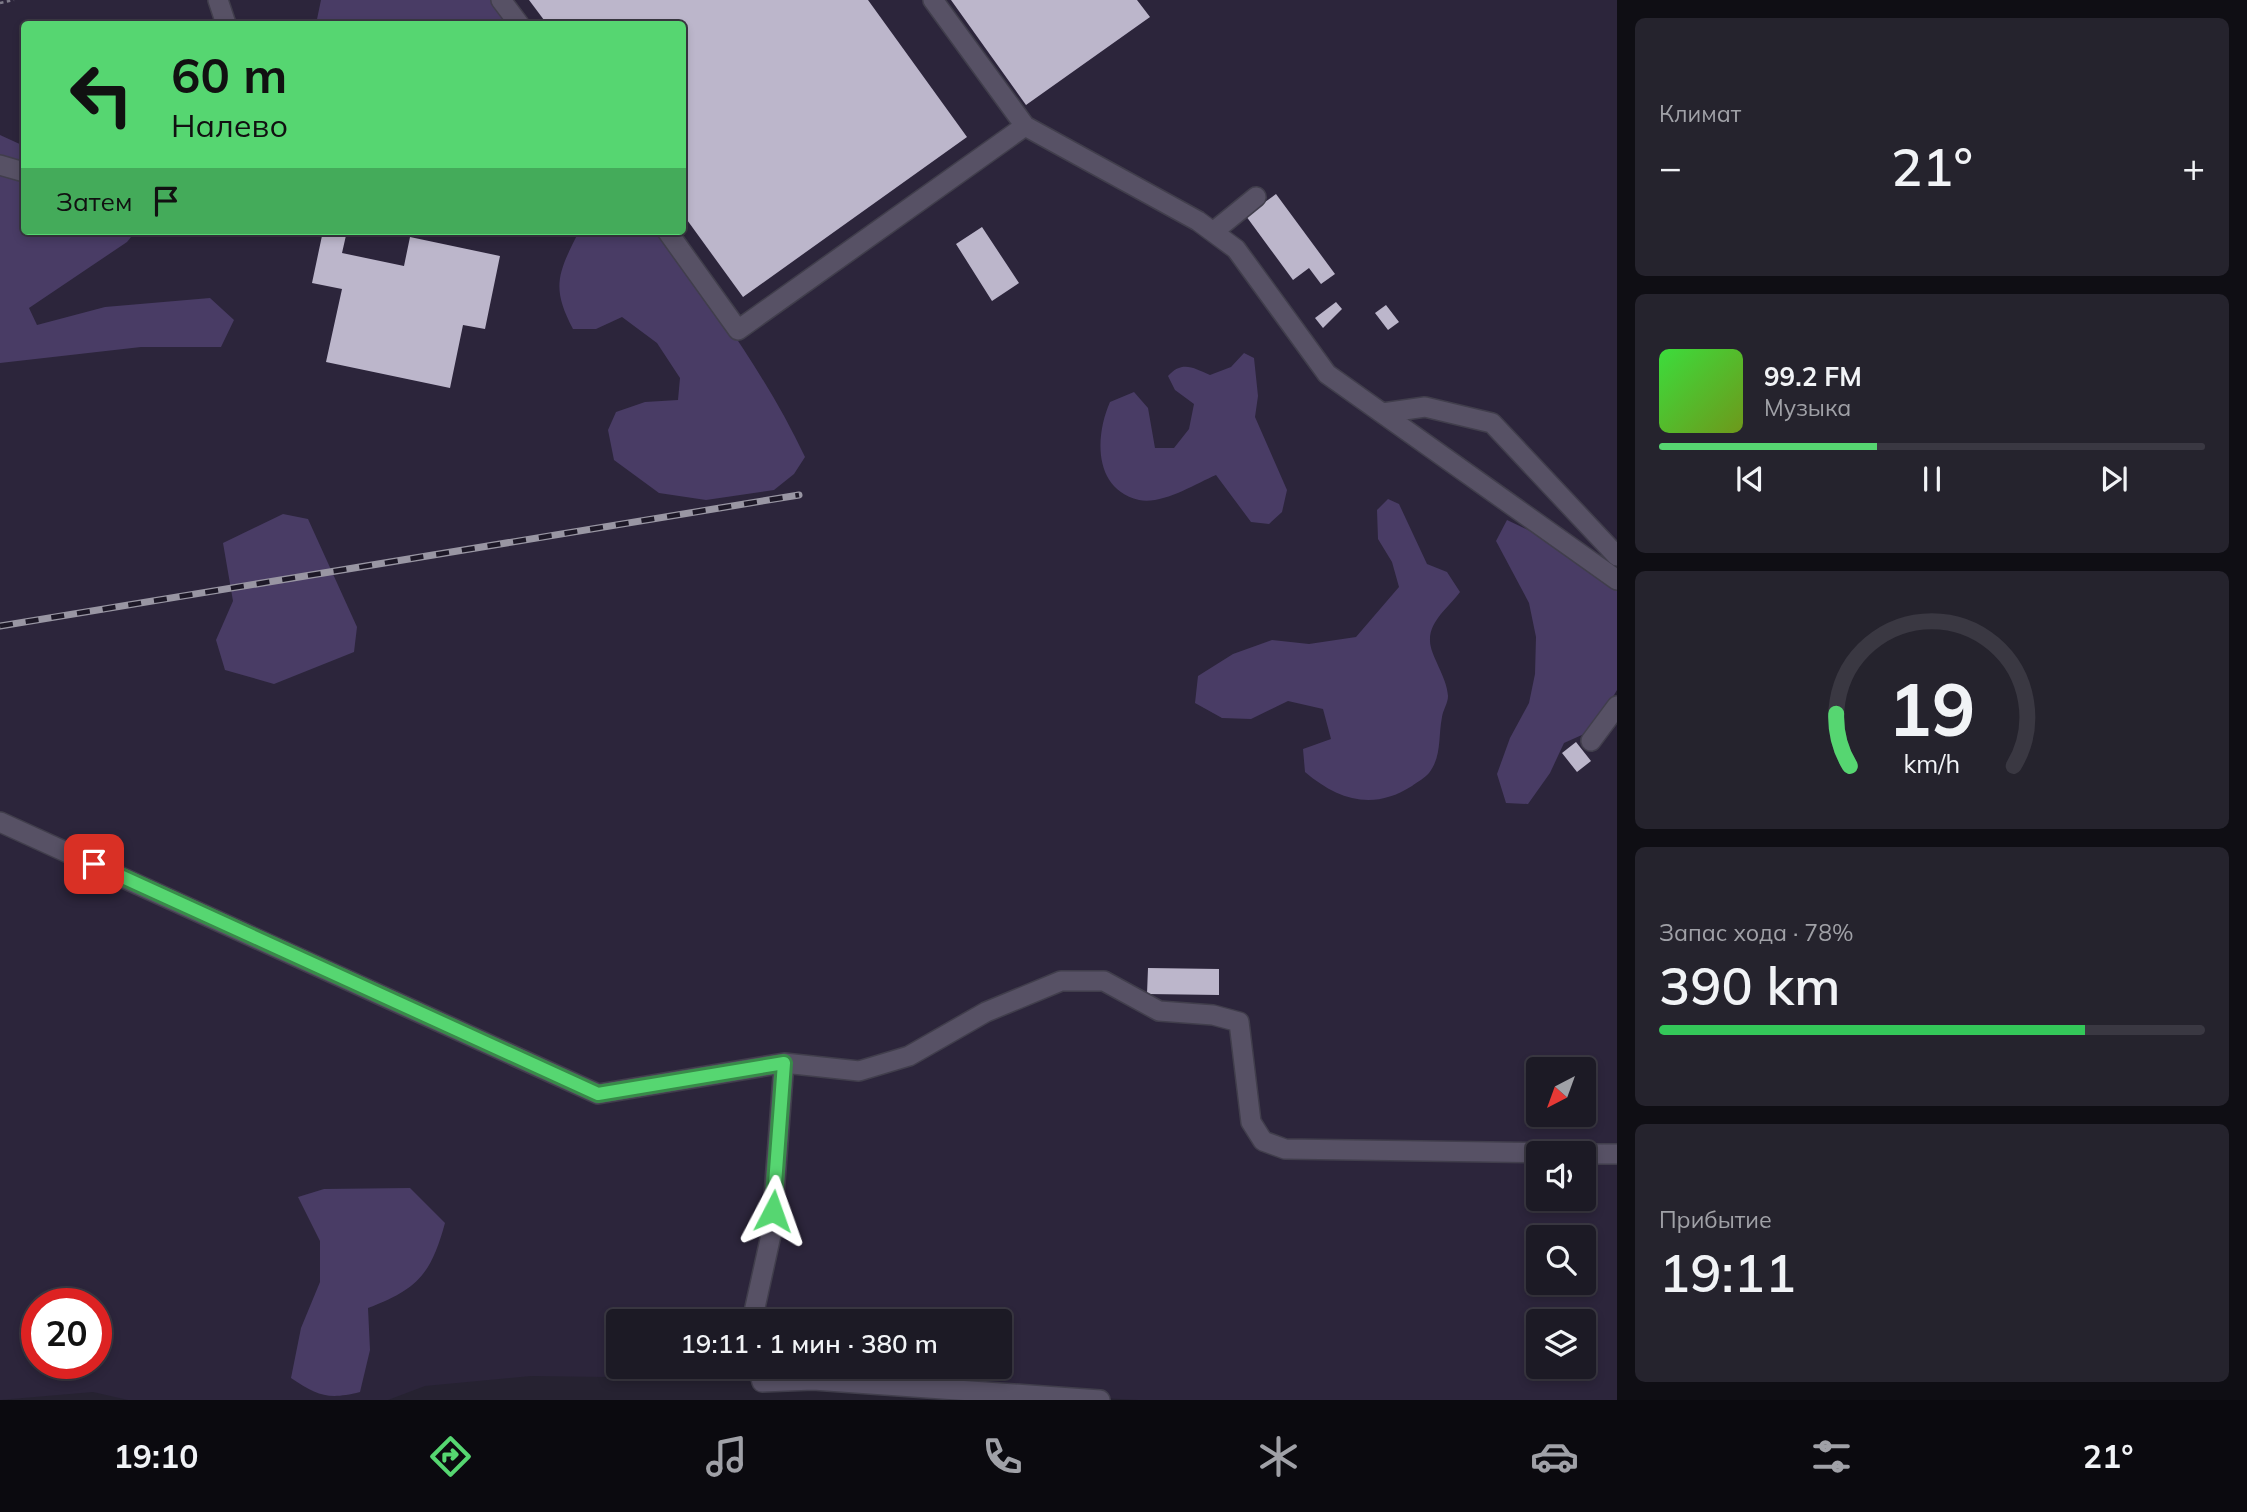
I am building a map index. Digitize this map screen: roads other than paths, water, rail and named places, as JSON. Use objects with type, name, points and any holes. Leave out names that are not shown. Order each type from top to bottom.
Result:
[{"type":"lane","points":[[218,0],[225,21]]},
{"type":"lane","points":[[501,0],[517,21]]},
{"type":"lane","points":[[933,0],[1025,126],[1213,232],[1236,249],[1327,374],[1617,580]]},
{"type":"lane","points":[[670,235],[738,330],[1025,126]]},
{"type":"lane","points":[[0,164],[21,171]]},
{"type":"lane","points":[[1213,232],[1256,197]]},
{"type":"lane","points":[[1383,413],[1425,407],[1492,423],[1617,556]]},
{"type":"lane","points":[[1591,741],[1617,706]]},
{"type":"lane","points":[[0,822],[598,1094],[784,1063],[859,1071],[909,1056],[986,1012],[1061,981],[1104,981],[1159,1011],[1213,1015],[1239,1022],[1251,1122],[1263,1141],[1285,1149],[1526,1152]]},
{"type":"lane","points":[[755,1309],[771,1235],[784,1063]]},
{"type":"lane","points":[[1596,1154],[1617,1154]]},
{"type":"lane","points":[[761,1379],[762,1382],[826,1381],[1100,1400]]},
{"type":"railway","points":[[0,626],[799,495]]}]
